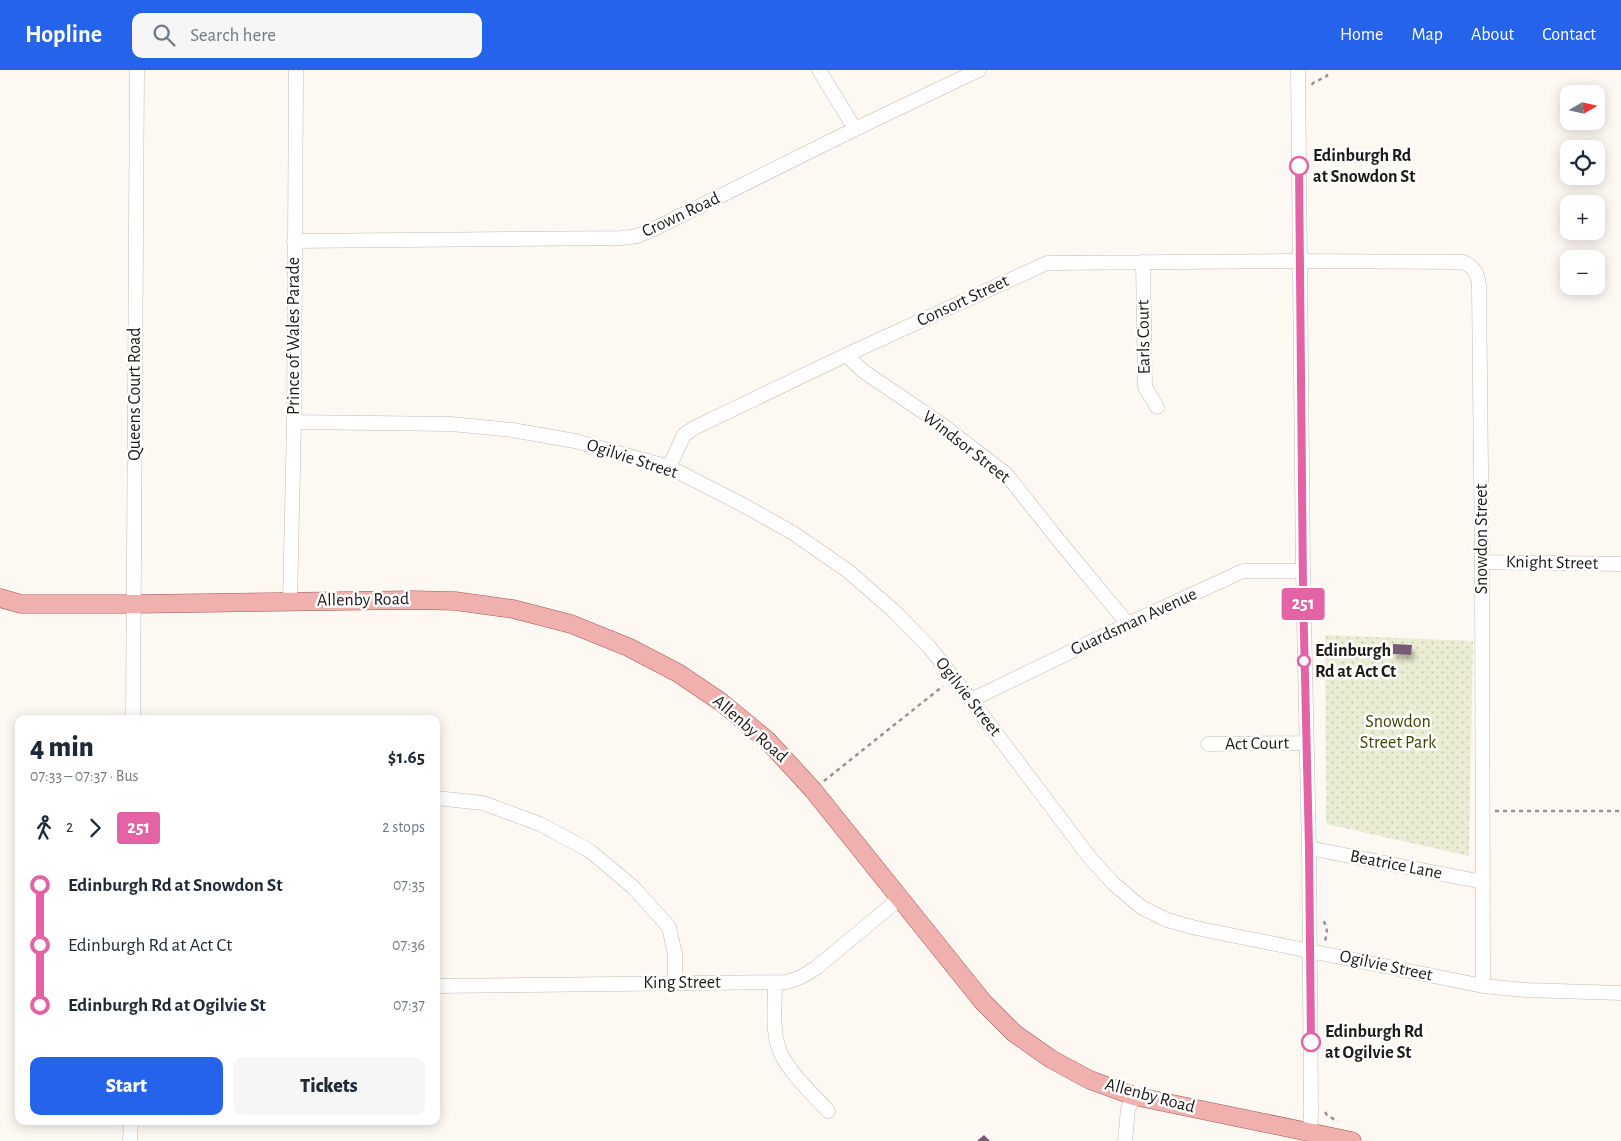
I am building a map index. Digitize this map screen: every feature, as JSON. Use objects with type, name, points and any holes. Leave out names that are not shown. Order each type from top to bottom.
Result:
[{"type":"main road","name":"Allenby Road","points":[[0,598],[21,604],[455,601],[512,610],[571,624],[628,647],[678,673],[721,702],[767,740],[813,790],[983,1002],[1014,1033],[1051,1059],[1082,1076],[1134,1096],[1352,1141]]},
{"type":"main road","name":"Allenby Road","points":[[0,610],[21,604]]},
{"type":"street","name":"Queens Court Road","points":[[133,715],[137,70]]},
{"type":"street","name":"Prince of Wales Parade","points":[[290,602],[294,422],[296,70]]},
{"type":"street","points":[[819,70],[855,129]]},
{"type":"street","name":"Crown Road","points":[[294,242],[622,238],[637,236],[979,70]]},
{"type":"street","points":[[1298,70],[1303,571],[1309,848],[1310,1132]]},
{"type":"street","name":"Consort Street","points":[[668,467],[684,435],[694,428],[846,355],[1047,263],[1300,261]]},
{"type":"street","name":"Snowdon Street","points":[[1300,261],[1463,262],[1475,269],[1479,286],[1483,986]]},
{"type":"street","name":"Earls Court","points":[[1144,262],[1145,387],[1157,407]]},
{"type":"street","name":"Windsor Street","points":[[846,355],[863,371],[941,424],[1006,474],[1128,624]]},
{"type":"street","name":"Ogilvie Street","points":[[294,422],[451,424],[512,430],[575,441],[668,467],[793,533],[848,571],[895,612],[930,648],[1090,858],[1114,884],[1140,907],[1167,920],[1196,928],[1483,986],[1526,990],[1621,993]]},
{"type":"street","name":"Knight Street","points":[[1482,562],[1621,564]]},
{"type":"street","name":"Guardsman Avenue","points":[[971,700],[1242,571],[1303,571]]},
{"type":"street","name":"Act Court","points":[[1208,744],[1306,743]]},
{"type":"street","points":[[440,798],[484,803],[540,824],[590,851],[633,887],[669,927],[675,954],[675,982]]},
{"type":"street","name":"Beatrice Lane","points":[[1309,848],[1483,882]]},
{"type":"street","name":"King Street","points":[[440,986],[787,982],[801,977],[816,968],[899,899]]},
{"type":"street","points":[[775,983],[775,1030],[779,1050],[788,1065],[828,1110]]},
{"type":"street","points":[[1125,1141],[1128,1110],[1134,1096]]},
{"type":"street","points":[[130,1125],[130,1141]]},
{"type":"path","points":[[813,790],[953,678]]},
{"type":"path","points":[[1483,811],[1621,811]]},
{"type":"green space","name":"Snowdon Street Park","points":[[1325,635],[1473,641],[1469,856],[1326,824]]},
{"type":"building","points":[[1393,644],[1412,645],[1411,655],[1393,654]]},
{"type":"building","points":[[984,1135],[990,1141],[977,1141]]},
{"type":"bus line","name":"251","points":[[1299,166],[1303,590],[1311,1042]]},
{"type":"place","name":"Edinburgh Rd at Snowdon St","points":[[1299,166]]},
{"type":"place","name":"Edinburgh Rd at Act Ct","points":[[1304,661]]},
{"type":"place","name":"Edinburgh Rd at Ogilvie St","points":[[1311,1042]]}]
